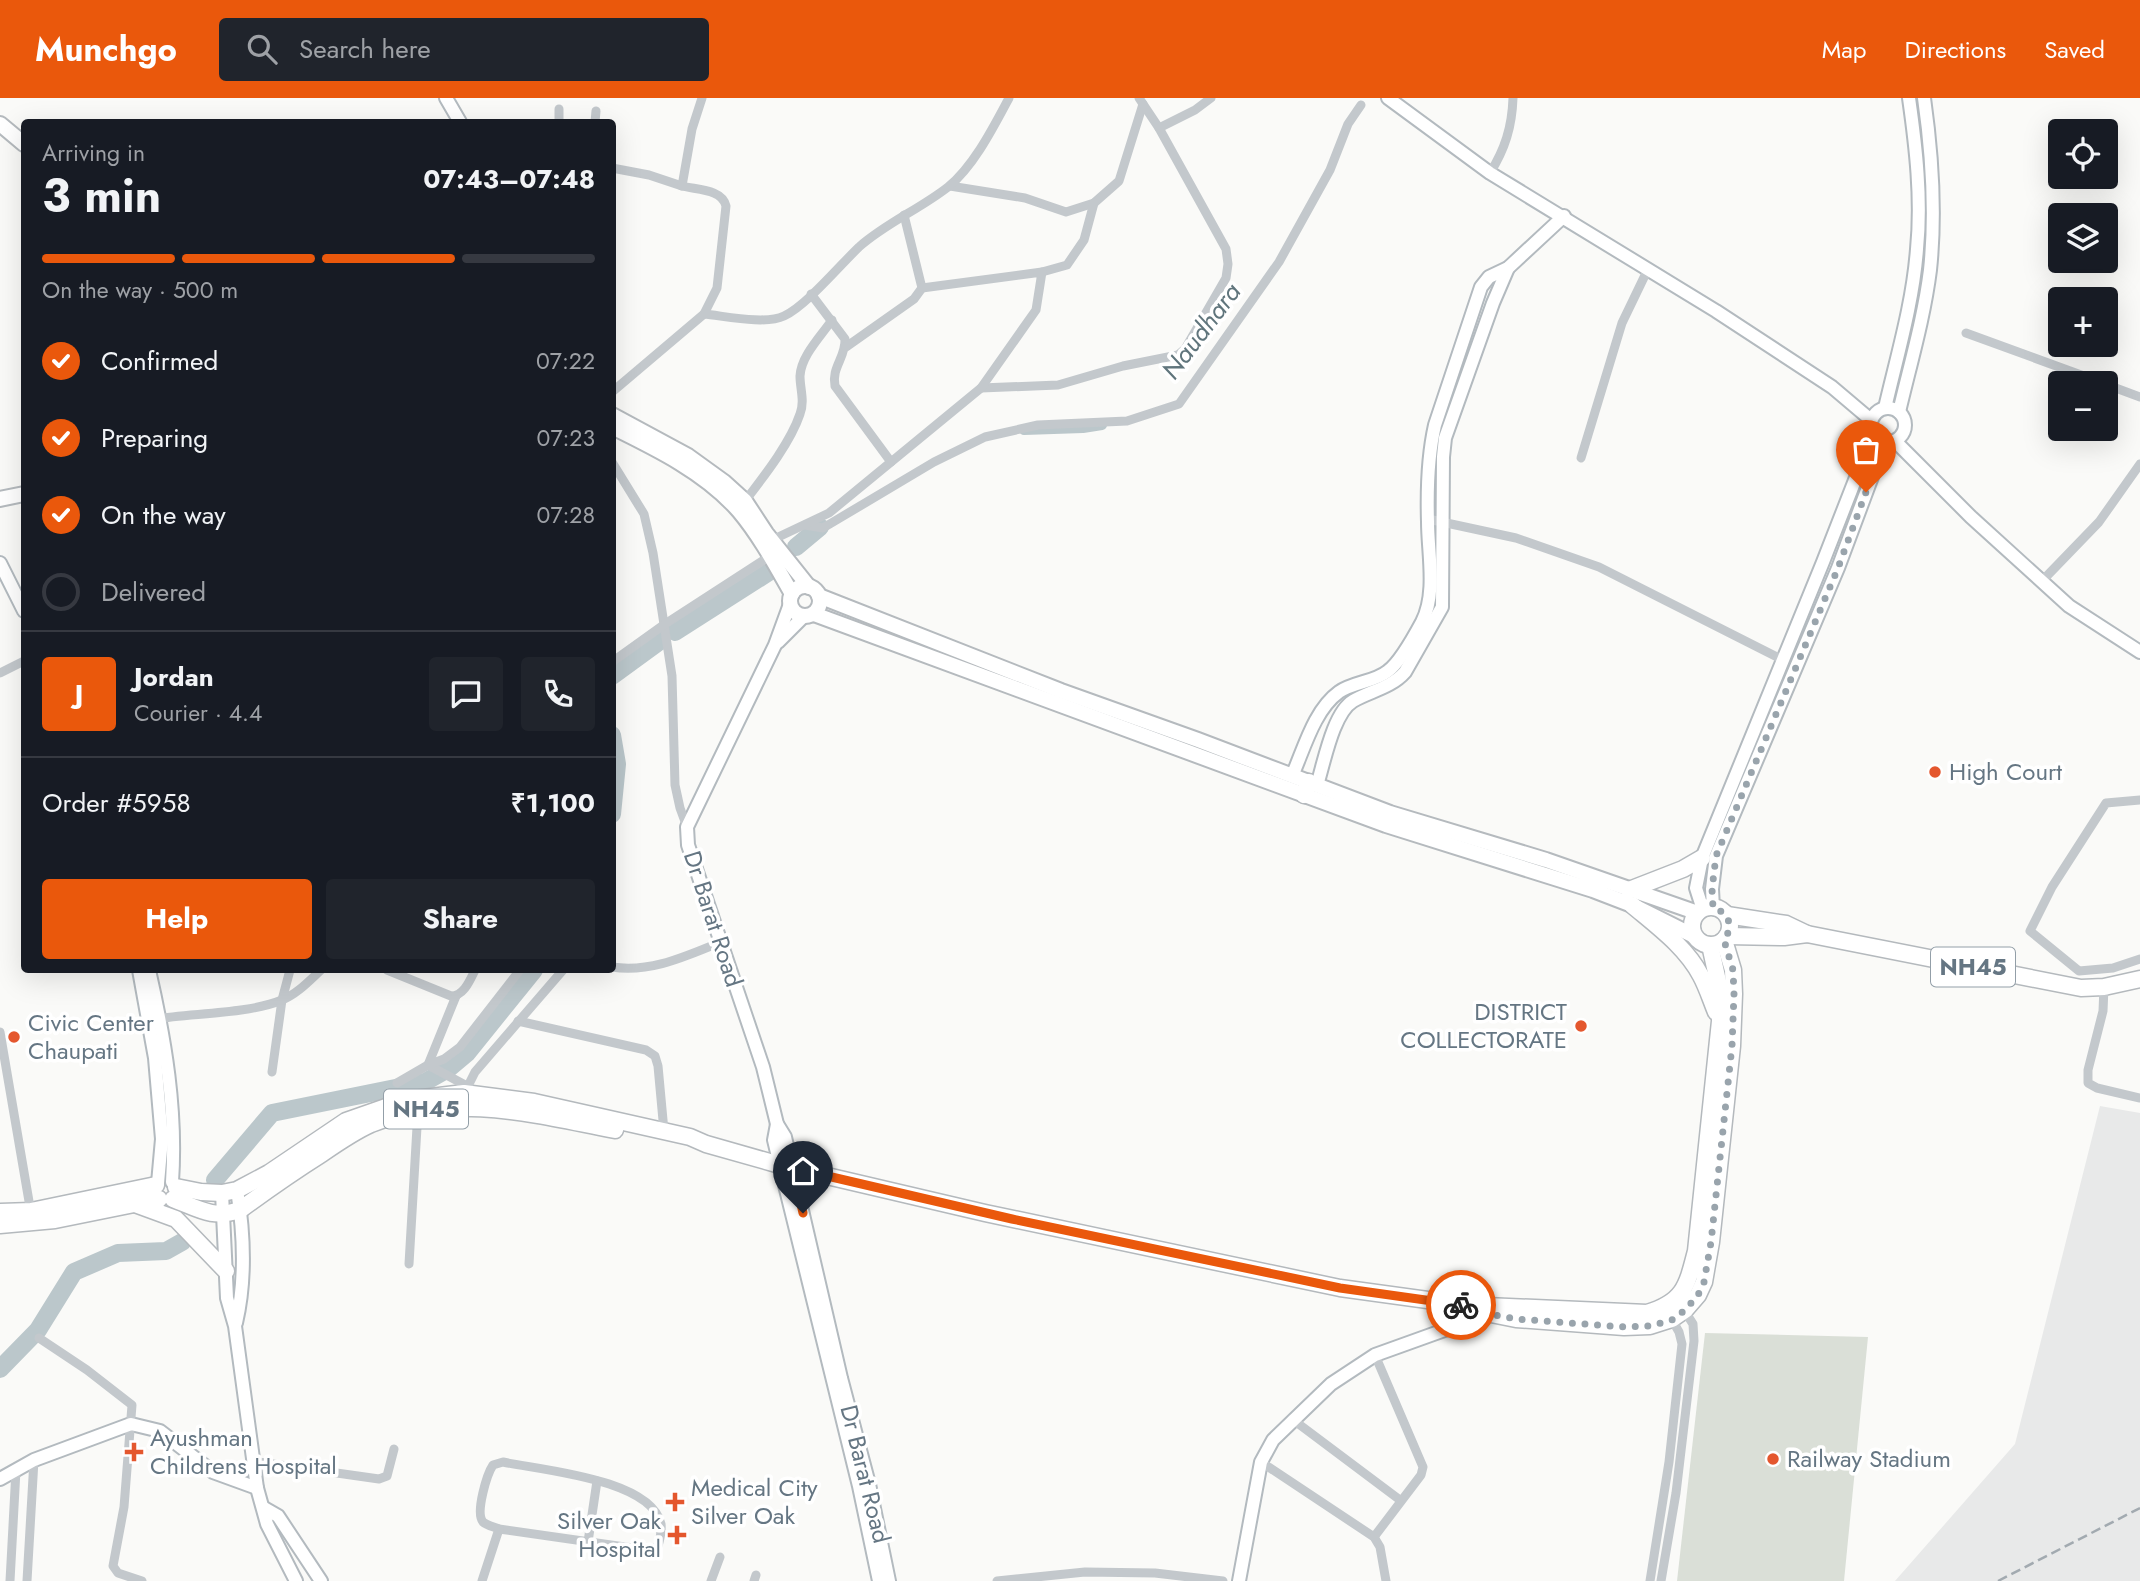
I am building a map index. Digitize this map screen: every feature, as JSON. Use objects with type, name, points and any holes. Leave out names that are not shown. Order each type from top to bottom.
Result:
[{"type":"highway","points":[[1702,858],[1631,897],[1687,956],[1701,976],[1720,1021]]},
{"type":"highway","name":"NH45","points":[[1710,911],[1786,924],[1807,934],[2059,985],[2104,987],[2140,979]]},
{"type":"highway","points":[[1675,1309],[1698,1295],[1704,1282],[1711,1242],[1732,1046],[1733,970],[1714,939],[1693,922],[1710,911],[1730,925],[1714,939]]},
{"type":"highway","name":"NH45","points":[[1714,939],[1807,934]]},
{"type":"highway","points":[[1675,1309],[1690,1275],[1696,1251],[1720,1021],[1714,939]]},
{"type":"highway","name":"NH45","points":[[230,1191],[269,1173],[346,1121],[379,1107],[406,1100],[463,1095],[534,1102],[690,1137],[786,1166],[1012,1219],[1340,1288],[1492,1310],[1647,1313],[1675,1309]]},
{"type":"highway","name":"NH45","points":[[232,1212],[368,1126],[463,1095],[511,1111],[691,1146],[706,1144]]},
{"type":"highway","points":[[0,1212],[31,1217],[135,1204],[166,1189]]},
{"type":"highway","points":[[166,1189],[211,1214],[232,1212]]},
{"type":"highway","points":[[0,1225],[166,1189],[230,1191]]},
{"type":"highway","points":[[135,1204],[176,1219],[226,1271]]},
{"type":"main road","points":[[0,124],[21,142]]},
{"type":"main road","points":[[616,417],[688,456],[724,482],[814,592],[820,606],[809,615]]},
{"type":"main road","points":[[616,429],[690,470],[742,506],[770,556],[795,612],[1310,787],[1546,860],[1631,897],[1714,939]]},
{"type":"main road","points":[[0,499],[21,495]]},
{"type":"main road","points":[[791,599],[799,588],[814,592],[1061,691],[1292,776],[1310,787]]},
{"type":"main road","points":[[1631,897],[1710,911]]},
{"type":"street","points":[[446,98],[458,119]]},
{"type":"street","points":[[682,186],[692,129],[702,98]]},
{"type":"street","points":[[704,314],[768,320],[784,317],[861,246],[950,186],[989,135],[1009,98]]},
{"type":"street","points":[[1159,128],[1195,110],[1211,98]]},
{"type":"street","points":[[1388,98],[1490,173],[1564,216],[1832,387],[1871,420]]},
{"type":"street","points":[[1490,173],[1510,132],[1513,98]]},
{"type":"street","points":[[1885,408],[1911,295],[1917,250],[1916,143],[1909,98]]},
{"type":"street","points":[[1899,412],[1930,271],[1933,231],[1931,161],[1924,98]]},
{"type":"street","points":[[950,186],[1025,198],[1066,212],[1094,202],[1119,181],[1141,101]]},
{"type":"street","points":[[981,388],[1058,385],[1123,366],[1178,355],[1185,349],[1226,278],[1226,249],[1159,128],[1141,101]]},
{"type":"street","points":[[805,525],[823,528],[934,462],[985,437],[1038,425],[1127,421],[1179,404],[1279,262],[1330,170],[1348,124],[1361,105]]},
{"type":"street","points":[[559,109],[559,119]]},
{"type":"street","points":[[595,119],[596,111]]},
{"type":"street","points":[[616,168],[718,194],[724,199],[726,206],[717,288],[704,314],[616,389]]},
{"type":"street","points":[[846,347],[914,299],[922,288],[1042,272],[1067,265],[1084,240],[1094,202]]},
{"type":"street","points":[[904,215],[922,288]]},
{"type":"street","points":[[1292,776],[1318,718],[1328,703],[1340,691],[1388,671],[1422,622],[1429,605],[1430,588],[1427,519],[1430,448],[1435,425],[1482,287],[1489,277],[1508,268],[1564,216]]},
{"type":"street","points":[[1310,787],[1345,706],[1398,680],[1437,618],[1443,595],[1445,438],[1508,268]]},
{"type":"street","points":[[1581,458],[1622,323],[1647,268]]},
{"type":"street","points":[[772,540],[829,513],[981,388],[1036,310],[1042,272]]},
{"type":"street","points":[[811,294],[845,339],[846,347],[833,377],[835,386],[891,462]]},
{"type":"street","points":[[742,506],[801,414],[803,400],[800,375],[804,362],[832,320]]},
{"type":"street","points":[[1966,333],[2069,371]]},
{"type":"street","points":[[2118,389],[2140,397]]},
{"type":"street","points":[[1885,408],[1899,412],[1904,420],[1904,430],[1890,441],[1716,856],[1710,911],[1696,888],[1702,858],[1873,434],[1871,420],[1876,412],[1885,408]]},
{"type":"street","points":[[1873,434],[1890,441],[2069,606],[2140,652]]},
{"type":"street","points":[[2042,581],[2099,522],[2140,464]]},
{"type":"street","points":[[616,468],[644,514],[666,624],[672,676],[675,785],[687,827]]},
{"type":"street","points":[[1427,519],[1516,538],[1599,567],[1783,660]]},
{"type":"street","points":[[616,659],[770,556]]},
{"type":"street","points":[[0,563],[21,605]]},
{"type":"street","name":"Dr Barat Road","points":[[791,599],[775,645],[687,827],[688,845],[763,1067],[777,1124],[774,1140],[786,1166],[874,1502],[890,1581]]},
{"type":"street","name":"Dr Barat Road","points":[[775,645],[809,615]]},
{"type":"street","points":[[0,673],[21,662]]},
{"type":"street","points":[[2140,800],[2106,803],[2052,887],[2030,931],[2079,971],[2113,968],[2140,959]]},
{"type":"street","points":[[616,967],[652,967],[721,942]]},
{"type":"street","points":[[140,973],[154,1019]]},
{"type":"street","points":[[149,973],[166,1189]]},
{"type":"street","points":[[271,1072],[282,1000],[289,973]]},
{"type":"street","points":[[154,1019],[217,1013],[282,1000],[299,990],[318,973]]},
{"type":"street","points":[[394,973],[456,996]]},
{"type":"street","points":[[428,1065],[456,996],[462,992],[473,973]]},
{"type":"street","points":[[397,1083],[444,1059],[460,1047],[518,973]]},
{"type":"street","points":[[428,1065],[463,1095],[475,1072],[560,973]]},
{"type":"street","points":[[2104,987],[2103,1011],[2088,1070],[2088,1083],[2096,1088],[2140,1098]]},
{"type":"street","points":[[518,1021],[646,1050],[655,1056],[664,1131]]},
{"type":"street","points":[[0,1032],[31,1217]]},
{"type":"street","points":[[410,1264],[418,1110]]},
{"type":"street","name":"Dr Barat Road","points":[[786,1166],[879,1581]]},
{"type":"street","points":[[230,1191],[243,1295],[235,1326]]},
{"type":"street","points":[[232,1212],[226,1271],[227,1298],[235,1326],[252,1461],[267,1524],[296,1581]]},
{"type":"street","points":[[1650,1581],[1670,1461],[1682,1344],[1675,1309]]},
{"type":"street","points":[[1661,1581],[1694,1341],[1693,1324],[1675,1309]]},
{"type":"street","points":[[1240,1581],[1261,1462],[1273,1440],[1292,1419],[1331,1384],[1375,1355],[1492,1310]]},
{"type":"street","points":[[39,1338],[132,1405],[124,1507],[113,1566],[118,1573],[142,1581]]},
{"type":"street","points":[[1374,1537],[1421,1475],[1423,1467],[1375,1355]]},
{"type":"street","points":[[1292,1419],[1400,1500]]},
{"type":"street","points":[[0,1479],[34,1460],[131,1424],[160,1431],[213,1472],[257,1488]]},
{"type":"street","points":[[252,1461],[379,1479],[387,1476],[394,1449]]},
{"type":"street","points":[[27,1581],[34,1460]]},
{"type":"street","points":[[503,1462],[623,1488],[641,1498],[656,1512],[661,1525],[658,1546],[646,1550],[499,1529],[484,1523],[480,1519],[480,1510],[488,1473],[493,1465],[503,1462]]},
{"type":"street","points":[[1261,1462],[1374,1537],[1380,1547],[1386,1581]]},
{"type":"street","points":[[10,1581],[16,1470]]},
{"type":"street","points":[[588,1542],[597,1481]]},
{"type":"street","points":[[264,1508],[278,1516],[321,1581]]},
{"type":"street","points":[[482,1581],[499,1529]]},
{"type":"street","points":[[710,1581],[720,1557]]},
{"type":"street","points":[[998,1581],[1085,1572],[1121,1577],[1155,1573],[1223,1581]]},
{"type":"shaded area","points":[[2100,1106],[2140,1113],[2140,1581],[1895,1581],[2015,1444]]},
{"type":"shaded area","name":"Railway Stadium","points":[[1705,1333],[1868,1337],[1844,1581],[1677,1581]]},
{"type":"waterway","name":"Naudhara","points":[[1024,430],[1102,425]]},
{"type":"waterway","points":[[796,547],[820,527]]},
{"type":"waterway","points":[[675,632],[769,572]]},
{"type":"waterway","points":[[616,673],[660,641]]},
{"type":"waterway","points":[[616,758],[616,774]]},
{"type":"waterway","points":[[215,1180],[272,1113],[425,1082],[448,1069],[467,1053],[532,973]]},
{"type":"waterway","points":[[0,1369],[38,1330],[74,1272],[118,1253],[166,1251],[182,1242]]},
{"type":"railway","points":[[1998,1581],[2140,1508]]},
{"type":"way so far","points":[[1461,1305],[1516,1319],[1625,1327],[1650,1326],[1672,1320],[1698,1295],[1704,1282],[1711,1242],[1732,1046],[1733,970],[1724,940],[1730,925],[1727,915],[1713,908],[1716,856],[1838,568],[1866,492]]},
{"type":"place","name":"High Court","points":[[1935,772]]},
{"type":"place","name":"DISTRICT COLLECTORATE","points":[[1581,1026]]},
{"type":"place","name":"Civic Center Chaupati","points":[[14,1037]]},
{"type":"place","name":"Ayushman Childrens Hospital","points":[[134,1452]]},
{"type":"place","name":"Railway Stadium","points":[[1773,1459]]},
{"type":"place","name":"Medical City Silver Oak","points":[[675,1502]]},
{"type":"place","name":"Silver Oak Hospital","points":[[677,1535]]},
{"type":"route","points":[[803,1213],[793,1168],[1012,1219],[1340,1288],[1461,1305]]}]
